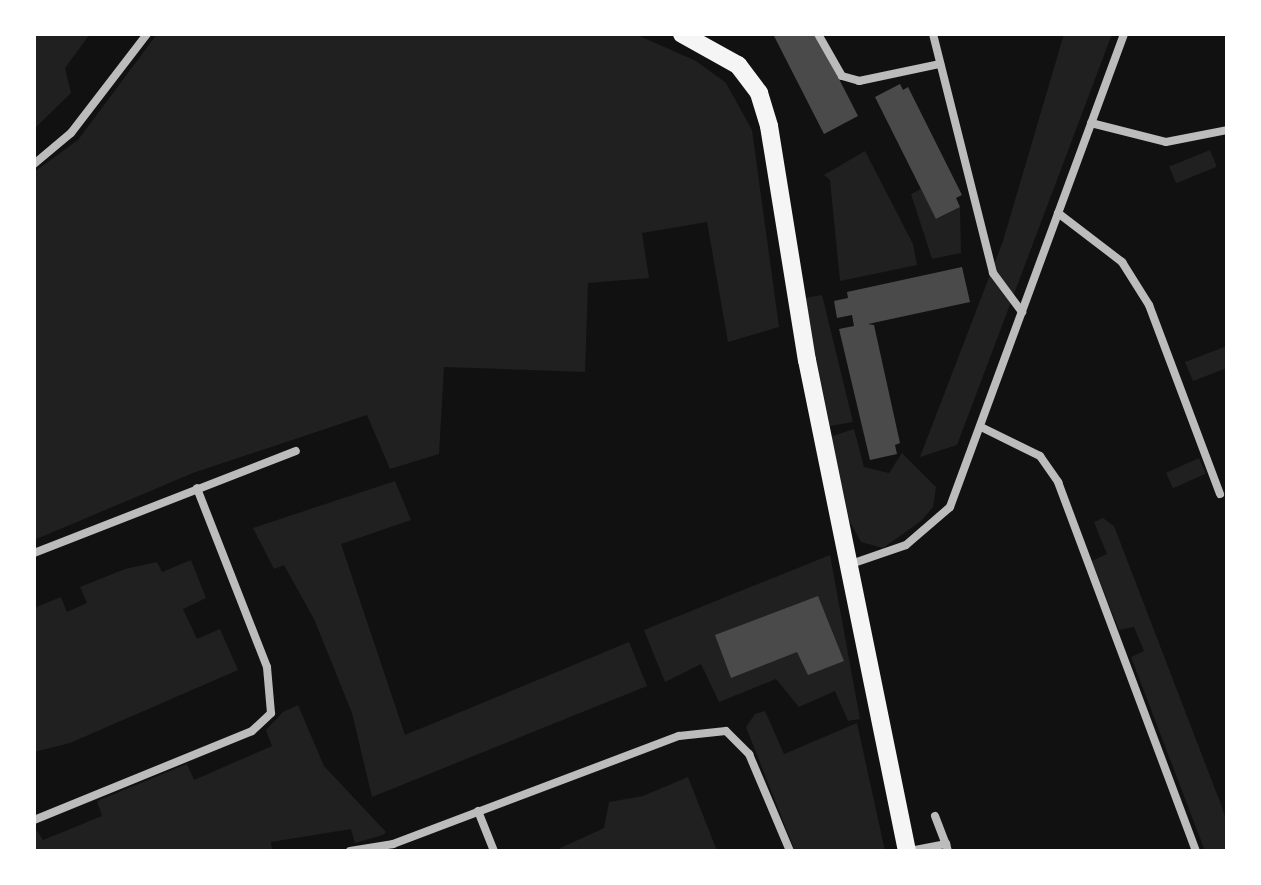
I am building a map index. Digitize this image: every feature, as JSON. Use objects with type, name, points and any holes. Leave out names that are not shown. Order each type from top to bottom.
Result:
[{"type":"main road","points":[[682,34],[738,65],[759,93],[847,565],[908,851]]},
{"type":"street","points":[[34,164],[71,133],[147,34]]},
{"type":"street","points":[[818,34],[842,76],[859,81],[940,64]]},
{"type":"street","points":[[933,34],[993,273],[1022,312]]},
{"type":"street","points":[[847,565],[906,545],[950,507],[1124,34]]},
{"type":"street","points":[[1091,123],[1166,142],[1227,130]]},
{"type":"street","points":[[1058,213],[1122,262],[1149,305],[1220,494]]},
{"type":"street","points":[[981,427],[1040,456],[1058,482],[1196,851]]},
{"type":"street","points":[[34,553],[296,451]]},
{"type":"street","points":[[34,820],[252,731],[271,713],[267,667],[197,488]]},
{"type":"street","points":[[350,851],[393,844],[679,736],[726,731],[749,754],[790,851]]},
{"type":"street","points":[[478,811],[494,851]]},
{"type":"street","points":[[908,851],[947,848],[935,816]]},
{"type":"shaded area","points":[[34,34],[90,34],[65,68],[71,93],[34,129]]},
{"type":"shaded area","points":[[157,34],[635,34],[696,61],[726,83],[752,130],[779,327],[728,342],[707,222],[642,233],[649,278],[588,283],[585,372],[444,367],[439,454],[390,469],[367,415],[193,473],[34,540],[34,172],[78,140]]},
{"type":"shaded area","points":[[1064,34],[1112,34],[957,445],[920,457],[1003,241]]},
{"type":"shaded area","points":[[1210,150],[1217,167],[1176,183],[1169,166]]},
{"type":"shaded area","points":[[865,151],[913,244],[917,265],[840,281],[830,180],[824,175]]},
{"type":"shaded area","points":[[921,189],[937,219],[960,207],[961,253],[932,259],[911,194]]},
{"type":"shaded area","points":[[822,295],[853,422],[830,426],[804,298]]},
{"type":"shaded area","points":[[1227,346],[1227,368],[1193,381],[1185,362]]},
{"type":"shaded area","points":[[854,429],[864,467],[889,473],[902,453],[936,487],[933,507],[921,521],[883,548],[861,542],[846,515],[830,437]]},
{"type":"shaded area","points":[[1199,458],[1206,474],[1173,488],[1166,473]]},
{"type":"shaded area","points":[[395,481],[411,520],[341,544],[405,735],[629,642],[647,686],[372,797],[352,713],[314,619],[284,565],[274,569],[253,528]]},
{"type":"shaded area","points":[[1103,518],[1114,526],[1220,802],[1227,822],[1227,851],[1205,851],[1131,657],[1144,651],[1134,627],[1119,630],[1092,561],[1107,554],[1094,522]]},
{"type":"shaded area","points":[[830,555],[860,719],[848,721],[835,691],[799,707],[776,679],[719,702],[701,664],[665,682],[644,630]]},
{"type":"shaded area","points":[[191,560],[206,598],[183,609],[197,639],[220,629],[238,670],[70,743],[34,752],[34,608],[61,597],[67,612],[87,603],[80,587],[125,569],[157,562],[162,572]]},
{"type":"shaded area","points":[[298,705],[324,766],[386,832],[383,835],[355,843],[351,829],[271,842],[272,851],[34,851],[34,826],[43,840],[102,816],[97,801],[187,764],[194,780],[272,746],[266,730],[283,712]]},
{"type":"shaded area","points":[[765,711],[784,754],[857,723],[885,851],[795,851],[746,727],[755,714]]},
{"type":"shaded area","points":[[688,777],[717,851],[554,851],[604,828],[609,802],[643,796]]},
{"type":"building","points":[[773,34],[816,34],[858,116],[824,134]]},
{"type":"building","points":[[900,84],[903,90],[908,87],[962,195],[956,198],[960,207],[936,219],[875,97]]},
{"type":"building","points":[[962,267],[970,302],[868,324],[874,325],[900,443],[895,445],[897,454],[870,460],[839,329],[854,326],[852,315],[837,318],[834,301],[848,298],[847,292]]},
{"type":"building","points":[[818,596],[844,661],[808,675],[797,652],[731,678],[715,635]]}]
